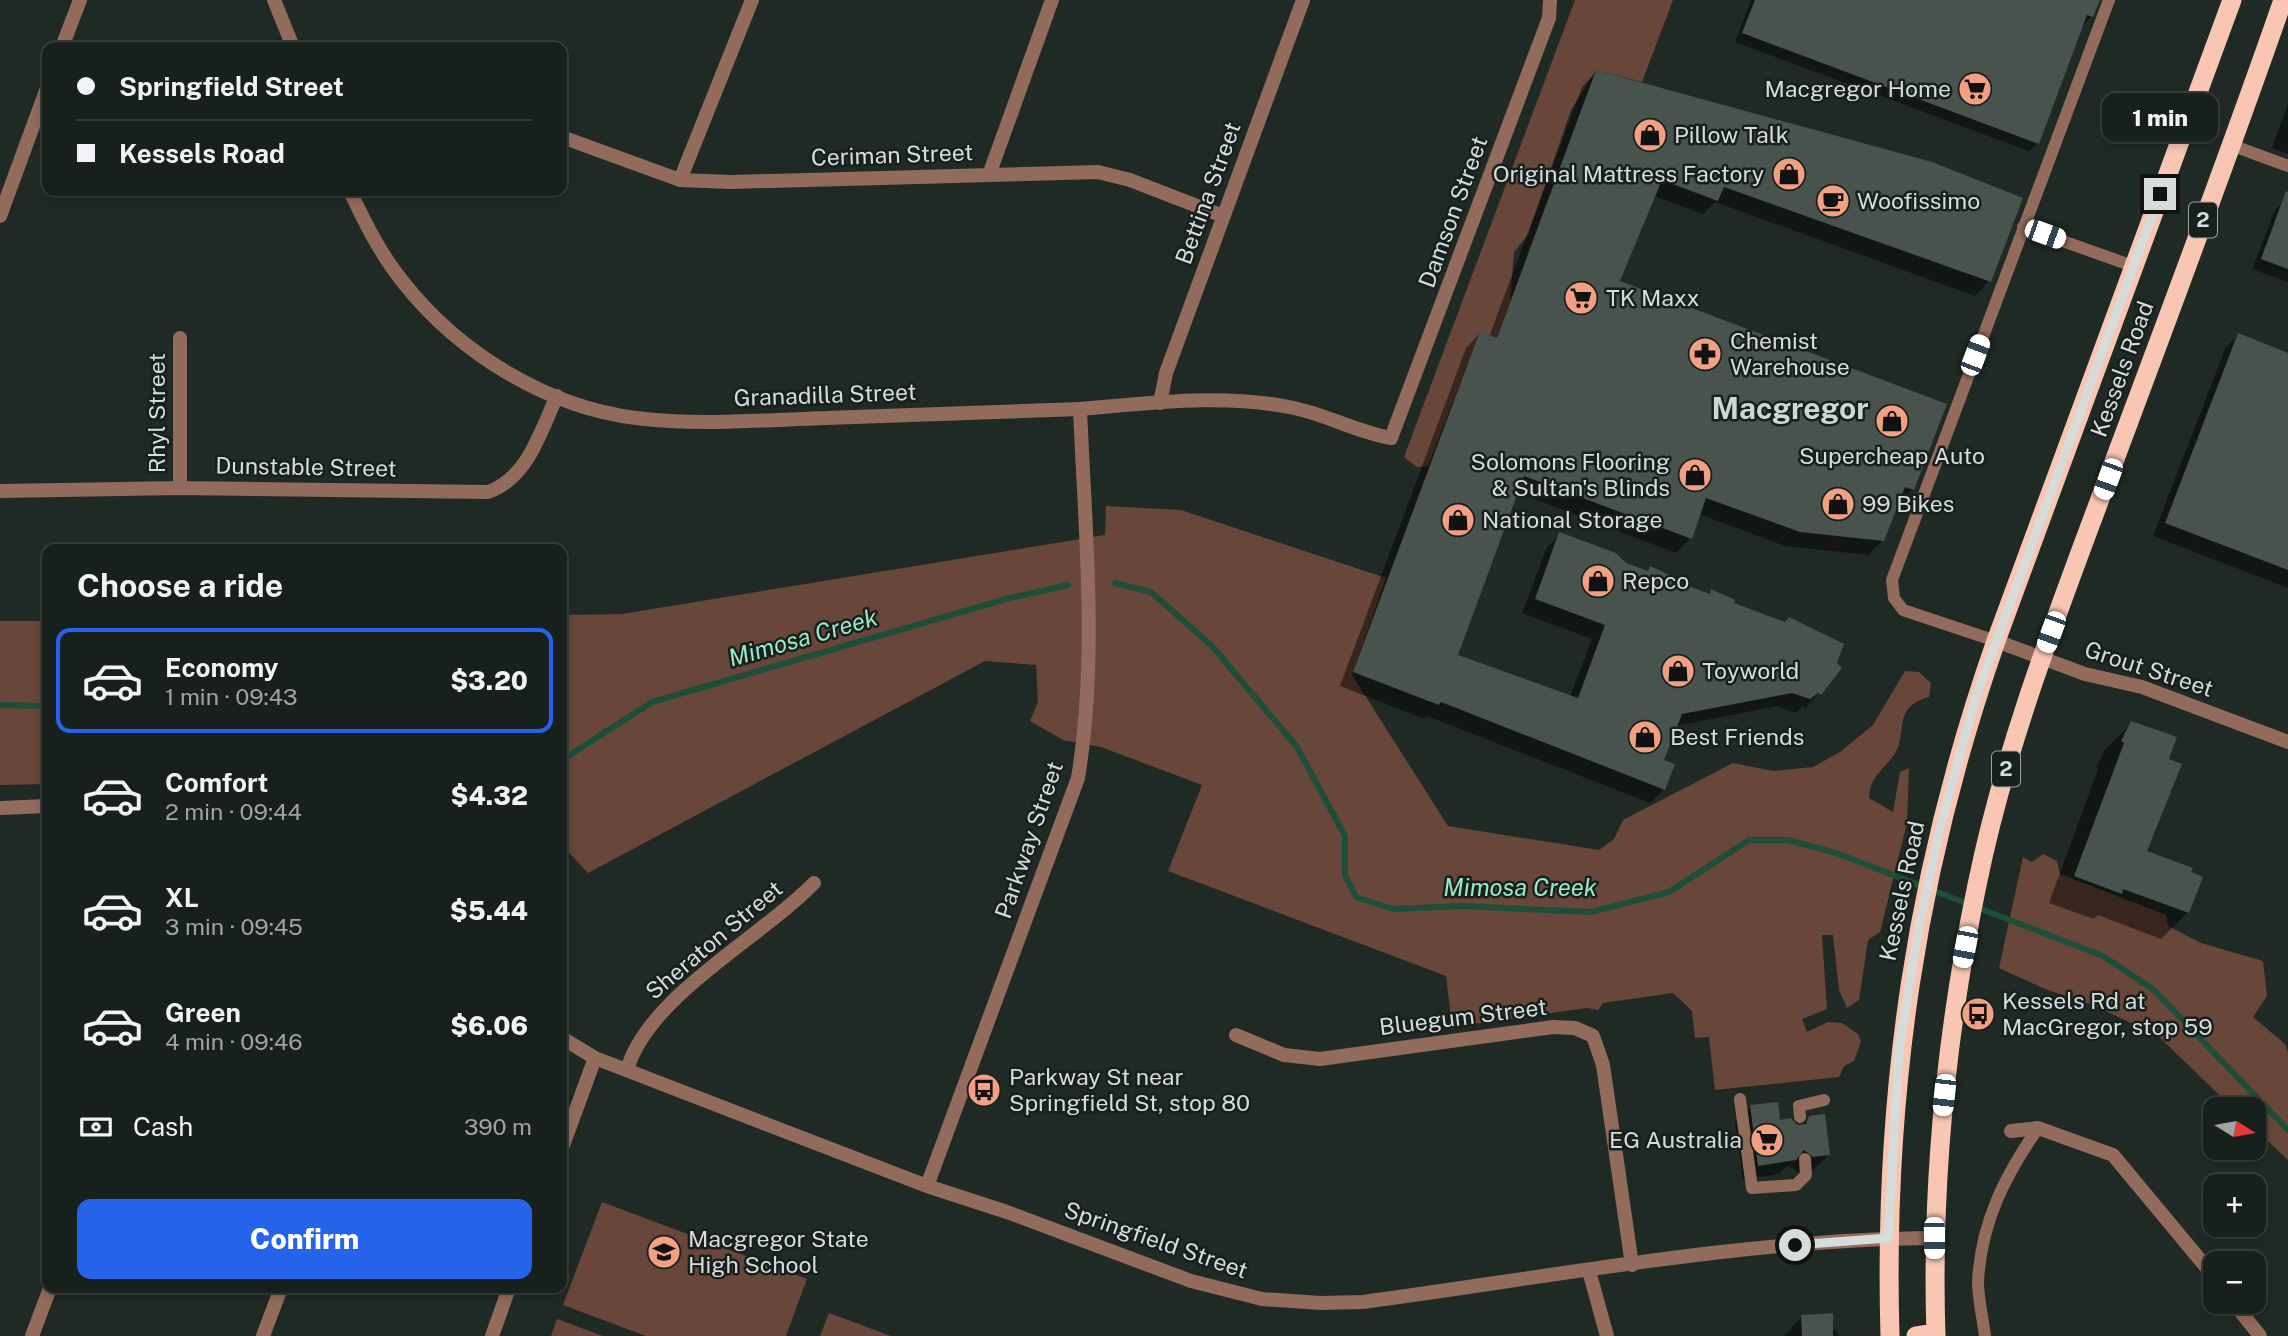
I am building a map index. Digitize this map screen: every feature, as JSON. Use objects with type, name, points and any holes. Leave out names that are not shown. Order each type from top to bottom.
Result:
[{"type":"highway","name":"Kessels Road","points":[[1890,1336],[1888,1238],[1899,1049],[1932,860],[1972,710],[1996,640],[2232,0]]},
{"type":"highway","name":"Kessels Road","points":[[1936,1335],[1934,1238],[1946,1075],[1977,883],[2004,776],[2042,657],[2283,0]]},
{"type":"highway","points":[[1916,1336],[1936,1335]]},
{"type":"street","points":[[64,42],[80,0]]},
{"type":"street","points":[[274,0],[291,42]]},
{"type":"street","points":[[680,180],[752,0]]},
{"type":"street","points":[[989,175],[1052,0]]},
{"type":"street","name":"Bettina Street","points":[[1160,403],[1166,373],[1303,0]]},
{"type":"street","name":"Damson Street","points":[[1391,438],[1549,18],[1550,0]]},
{"type":"street","points":[[0,216],[42,102]]},
{"type":"street","name":"Ceriman Street","points":[[567,139],[680,180],[732,182],[1098,172],[1130,180],[1223,216]]},
{"type":"street","name":"Granadilla Street","points":[[352,196],[368,229],[402,281],[443,326],[488,360],[557,396],[635,418],[715,422],[1080,409],[1221,399],[1264,402],[1295,408],[1368,434],[1391,438]]},
{"type":"street","name":"Rhyl Street","points":[[180,338],[180,488]]},
{"type":"street","name":"Dunstable Street","points":[[0,491],[180,488],[488,492],[504,486],[524,466],[557,396]]},
{"type":"street","name":"Parkway Street","points":[[927,1186],[1077,778],[1085,731],[1089,635],[1080,409]]},
{"type":"street","name":"Grout Street","points":[[1996,640],[2101,679],[2142,687],[2288,741]]},
{"type":"street","points":[[0,808],[42,806]]},
{"type":"street","name":"Sheraton Street","points":[[627,1070],[632,1054],[649,1027],[719,960],[789,909],[814,883]]},
{"type":"street","name":"Bluegum Street","points":[[1236,1035],[1284,1055],[1320,1059],[1553,1027],[1575,1028],[1593,1036],[1603,1065],[1632,1265]]},
{"type":"street","name":"Springfield Street","points":[[567,1041],[596,1058],[927,1186],[1007,1212],[1191,1281],[1262,1299],[1321,1303],[1363,1302],[1780,1246],[1888,1238],[1934,1238]]},
{"type":"street","points":[[567,1135],[596,1058]]},
{"type":"street","points":[[2011,1131],[2038,1128],[2113,1155],[2203,1263]]},
{"type":"street","points":[[1589,1271],[1607,1336]]},
{"type":"street","points":[[32,1336],[48,1293]]},
{"type":"street","points":[[263,1336],[279,1293]]},
{"type":"street","points":[[492,1336],[507,1293]]},
{"type":"street","points":[[2243,1314],[2260,1336]]},
{"type":"lane","points":[[1996,640],[1903,610],[1894,598],[1892,580],[2109,0]]},
{"type":"lane","points":[[2231,145],[2288,166]]},
{"type":"lane","points":[[2023,227],[2133,266]]},
{"type":"lane","points":[[1740,1099],[1752,1188],[1796,1185],[1807,1175],[1805,1158]]},
{"type":"lane","points":[[1800,1117],[1799,1106],[1824,1100]]},
{"type":"lane","points":[[1985,1336],[1978,1284],[1984,1243],[2008,1172],[2038,1128]]},
{"type":"shaded area","points":[[1575,0],[1673,0],[1642,82],[1596,70],[1571,110],[1528,235],[1514,252],[1510,302],[1497,338],[1480,332],[1428,466],[1417,467],[1404,457]]},
{"type":"shaded area","points":[[1106,506],[1181,510],[1386,578],[1352,675],[1448,826],[1599,850],[1614,839],[1623,820],[1733,763],[1773,771],[1813,767],[1840,752],[1873,725],[1905,671],[1919,672],[1931,683],[1929,697],[1917,701],[1905,714],[1898,747],[1874,779],[1870,791],[1869,798],[1893,812],[1900,772],[1909,768],[1907,823],[1880,932],[1868,940],[1859,1000],[1847,1008],[1839,990],[1833,935],[1822,935],[1827,1009],[1802,1019],[1807,1032],[1828,1022],[1842,1023],[1858,1034],[1861,1041],[1854,1061],[1844,1066],[1839,1077],[1715,1090],[1709,1037],[1695,1038],[1692,1011],[1673,993],[1603,1003],[1598,1010],[1587,1008],[1452,1027],[1446,976],[1168,871],[1202,785],[1101,747],[1063,740],[1030,721],[1038,702],[1036,665],[985,661],[588,873],[567,850],[567,615],[622,614],[1105,535]]},
{"type":"shaded area","points":[[0,621],[42,621],[42,784],[0,785]]},
{"type":"shaded area","points":[[2043,854],[2057,861],[2060,874],[2166,915],[2168,926],[2201,943],[2263,961],[2267,996],[2253,1017],[2285,1044],[2288,1052],[2288,1160],[2266,1139],[2266,1097],[2222,1097],[2157,1035],[2095,1006],[2045,989],[1999,968],[2023,857],[2032,862]]},
{"type":"shaded area","points":[[602,1202],[807,1279],[786,1336],[646,1336],[563,1305]]},
{"type":"shaded area","points":[[829,1313],[891,1336],[820,1336]]},
{"type":"shaded area","points":[[557,1319],[603,1336],[551,1336]]},
{"type":"building","name":"Macgregor Home","points":[[1755,0],[2100,0],[2093,17],[2087,15],[2039,144],[1742,33]]},
{"type":"building","points":[[1596,70],[1932,162],[2023,198],[1991,282],[1724,187],[1718,201],[1662,180],[1620,281],[1947,404],[1914,490],[1905,487],[1884,541],[1800,532],[1706,498],[1692,539],[1524,476],[1458,655],[1578,698],[1605,625],[1535,599],[1559,532],[1616,553],[1626,563],[1648,571],[1650,566],[1674,577],[1672,580],[1710,594],[1711,589],[1735,600],[1734,603],[1785,622],[1789,617],[1844,644],[1837,663],[1842,668],[1821,695],[1818,693],[1810,699],[1792,693],[1682,714],[1664,760],[1675,764],[1665,790],[1441,702],[1439,705],[1353,672],[1480,331],[1497,338]]},
{"type":"building","points":[[2286,191],[2288,192],[2288,269],[2261,259]]},
{"type":"building","points":[[2238,333],[2288,353],[2288,570],[2165,523]]},
{"type":"building","points":[[2131,721],[2177,737],[2169,759],[2182,764],[2147,851],[2193,868],[2191,872],[2203,877],[2189,913],[2123,889],[2122,894],[2074,876],[2124,743],[2121,741]]},
{"type":"building","points":[[1778,1102],[1780,1120],[1791,1118],[1797,1125],[1806,1124],[1809,1116],[1825,1114],[1830,1155],[1813,1157],[1804,1150],[1796,1160],[1758,1166],[1750,1105]]},
{"type":"building","points":[[1833,1313],[1833,1336],[1802,1336],[1801,1315]]},
{"type":"waterway","name":"Mimosa Creek","points":[[1115,583],[1151,592],[1212,646],[1297,747],[1345,836],[1345,875],[1356,897],[1393,909],[1462,906],[1591,912],[1669,892],[1749,840],[1788,840],[1836,853],[2103,956],[2154,990],[2288,1130]]},
{"type":"waterway","name":"Mimosa Creek","points":[[567,757],[652,702],[1006,599],[1068,585]]},
{"type":"waterway","name":"Mimosa Creek","points":[[0,705],[42,706]]},
{"type":"place","name":"Macgregor Home","points":[[1975,89]]},
{"type":"place","name":"Pillow Talk","points":[[1650,135]]},
{"type":"place","name":"Original Mattress Factory","points":[[1789,174]]},
{"type":"place","name":"Woofissimo","points":[[1833,201]]},
{"type":"place","name":"TK Maxx","points":[[1581,298]]},
{"type":"place","name":"Chemist Warehouse","points":[[1705,354]]},
{"type":"place","name":"Supercheap Auto","points":[[1892,421]]},
{"type":"place","name":"Solomons Flooring & Sultan's Blinds","points":[[1695,475]]},
{"type":"place","name":"99 Bikes","points":[[1838,504]]},
{"type":"place","name":"National Storage","points":[[1458,520]]},
{"type":"place","name":"Repco","points":[[1598,581]]},
{"type":"place","name":"Toyworld","points":[[1678,671]]},
{"type":"place","name":"Best Friends","points":[[1645,737]]},
{"type":"place","name":"Kessels Rd at MacGregor, stop 59","points":[[1978,1014]]},
{"type":"place","name":"Parkway St near Springfield St, stop 80","points":[[984,1090]]},
{"type":"place","name":"EG Australia","points":[[1767,1140]]},
{"type":"place","name":"Macgregor State High School","points":[[664,1252]]},
{"type":"district","name":"Macgregor","points":[[1790,409]]},
{"type":"route","points":[[1795,1245],[1888,1238],[1899,1049],[1919,926],[1940,827],[1976,697],[2160,194]]}]
